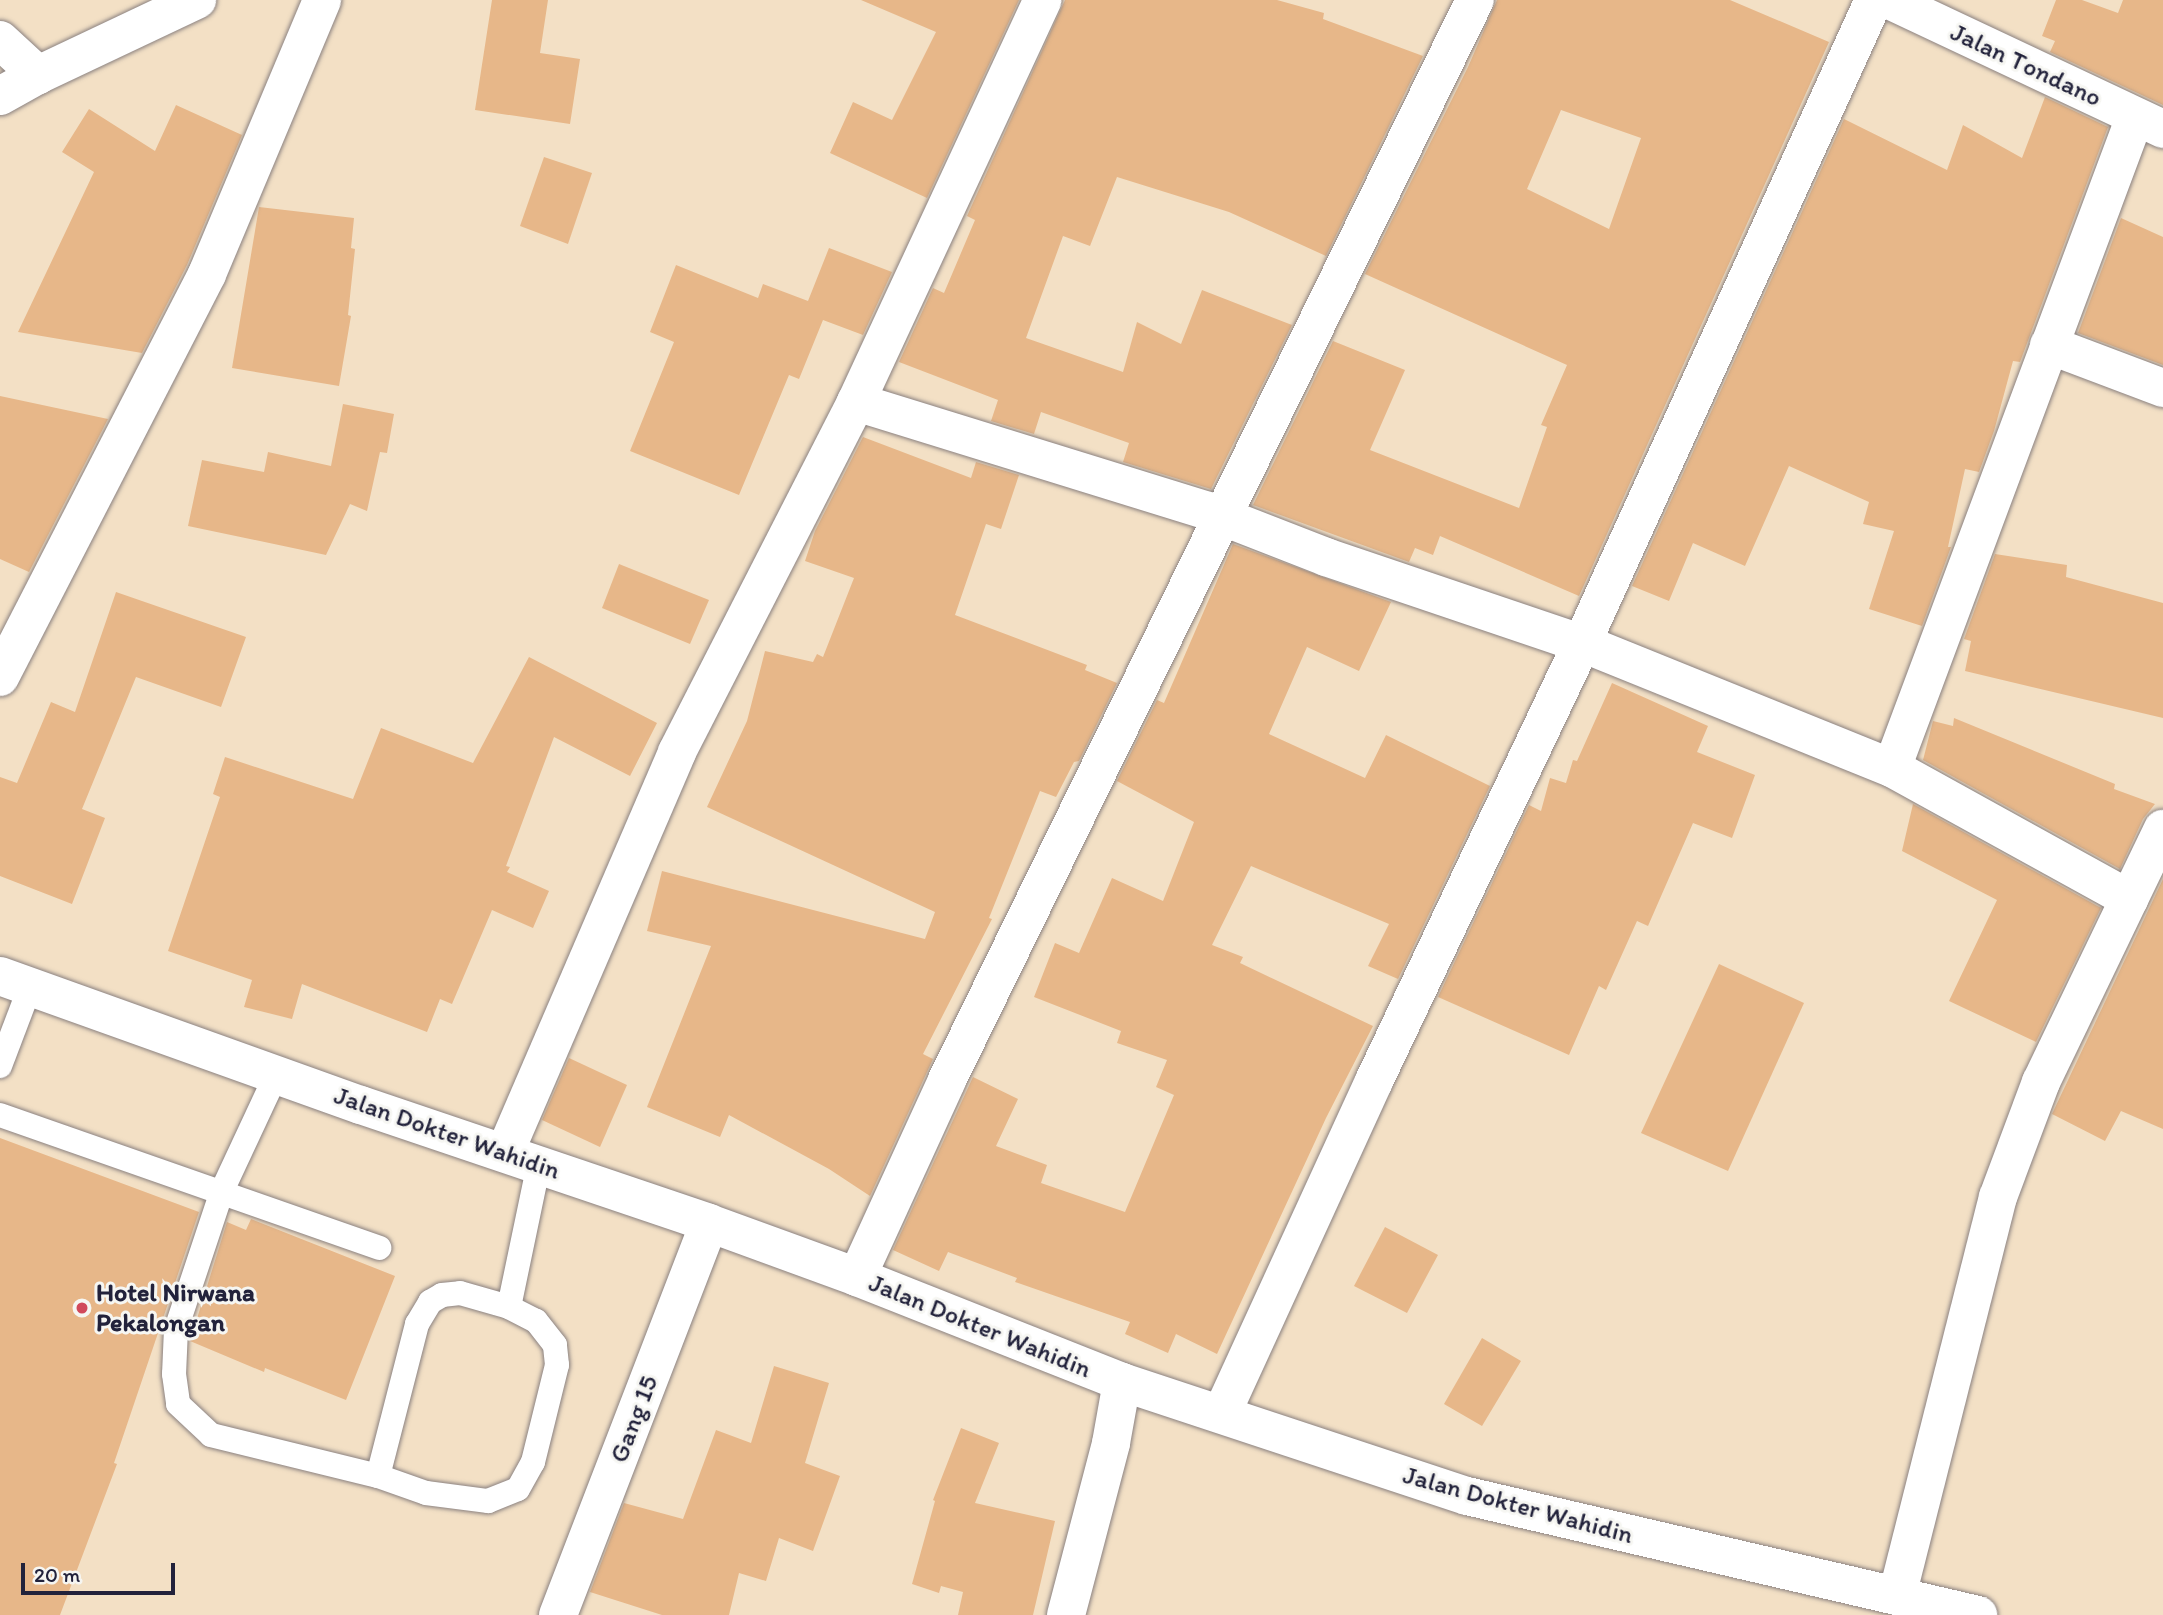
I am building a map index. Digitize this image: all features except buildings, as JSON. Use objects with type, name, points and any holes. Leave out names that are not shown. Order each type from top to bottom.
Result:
[{"type":"street","points":[[0,96],[38,75],[197,0]]},
{"type":"street","points":[[0,677],[207,275],[322,0]]},
{"type":"street","points":[[522,1158],[677,752],[856,402],[1043,0]]},
{"type":"street","points":[[857,1277],[947,1080],[1475,0]]},
{"type":"street","points":[[1222,1413],[1374,1081],[1582,643],[1874,0]]},
{"type":"street","name":"Jalan Tondano","points":[[1889,0],[2149,123]]},
{"type":"street","points":[[0,40],[38,75]]},
{"type":"street","points":[[1892,768],[2049,345],[2149,123]]},
{"type":"street","points":[[2049,345],[2163,388]]},
{"type":"street","points":[[856,402],[1221,517],[1326,557],[1582,643],[1892,768],[2129,899]]},
{"type":"street","points":[[1898,1596],[1998,1197],[2041,1082],[2163,829]]},
{"type":"street","name":"Jalan Dokter Wahidin","points":[[15,981],[361,1105],[709,1223],[857,1277],[1122,1382],[1467,1496],[1898,1596],[1964,1614]]},
{"type":"street","name":"Gang 15","points":[[558,1615],[709,1223]]},
{"type":"street","points":[[1066,1615],[1111,1443],[1122,1382]]},
{"type":"lane","points":[[0,1066],[15,981]]},
{"type":"lane","points":[[277,1073],[222,1191],[176,1329],[174,1374],[178,1404],[211,1435],[378,1476],[426,1493],[488,1501],[518,1489],[533,1462],[557,1364],[555,1345],[536,1321],[509,1307],[460,1293],[442,1295],[429,1302],[417,1324],[378,1476]]},
{"type":"lane","points":[[0,1115],[379,1248]]},
{"type":"lane","points":[[509,1307],[522,1158]]},
{"type":"place","name":"Hotel Nirwana Pekalongan","points":[[82,1308]]}]
